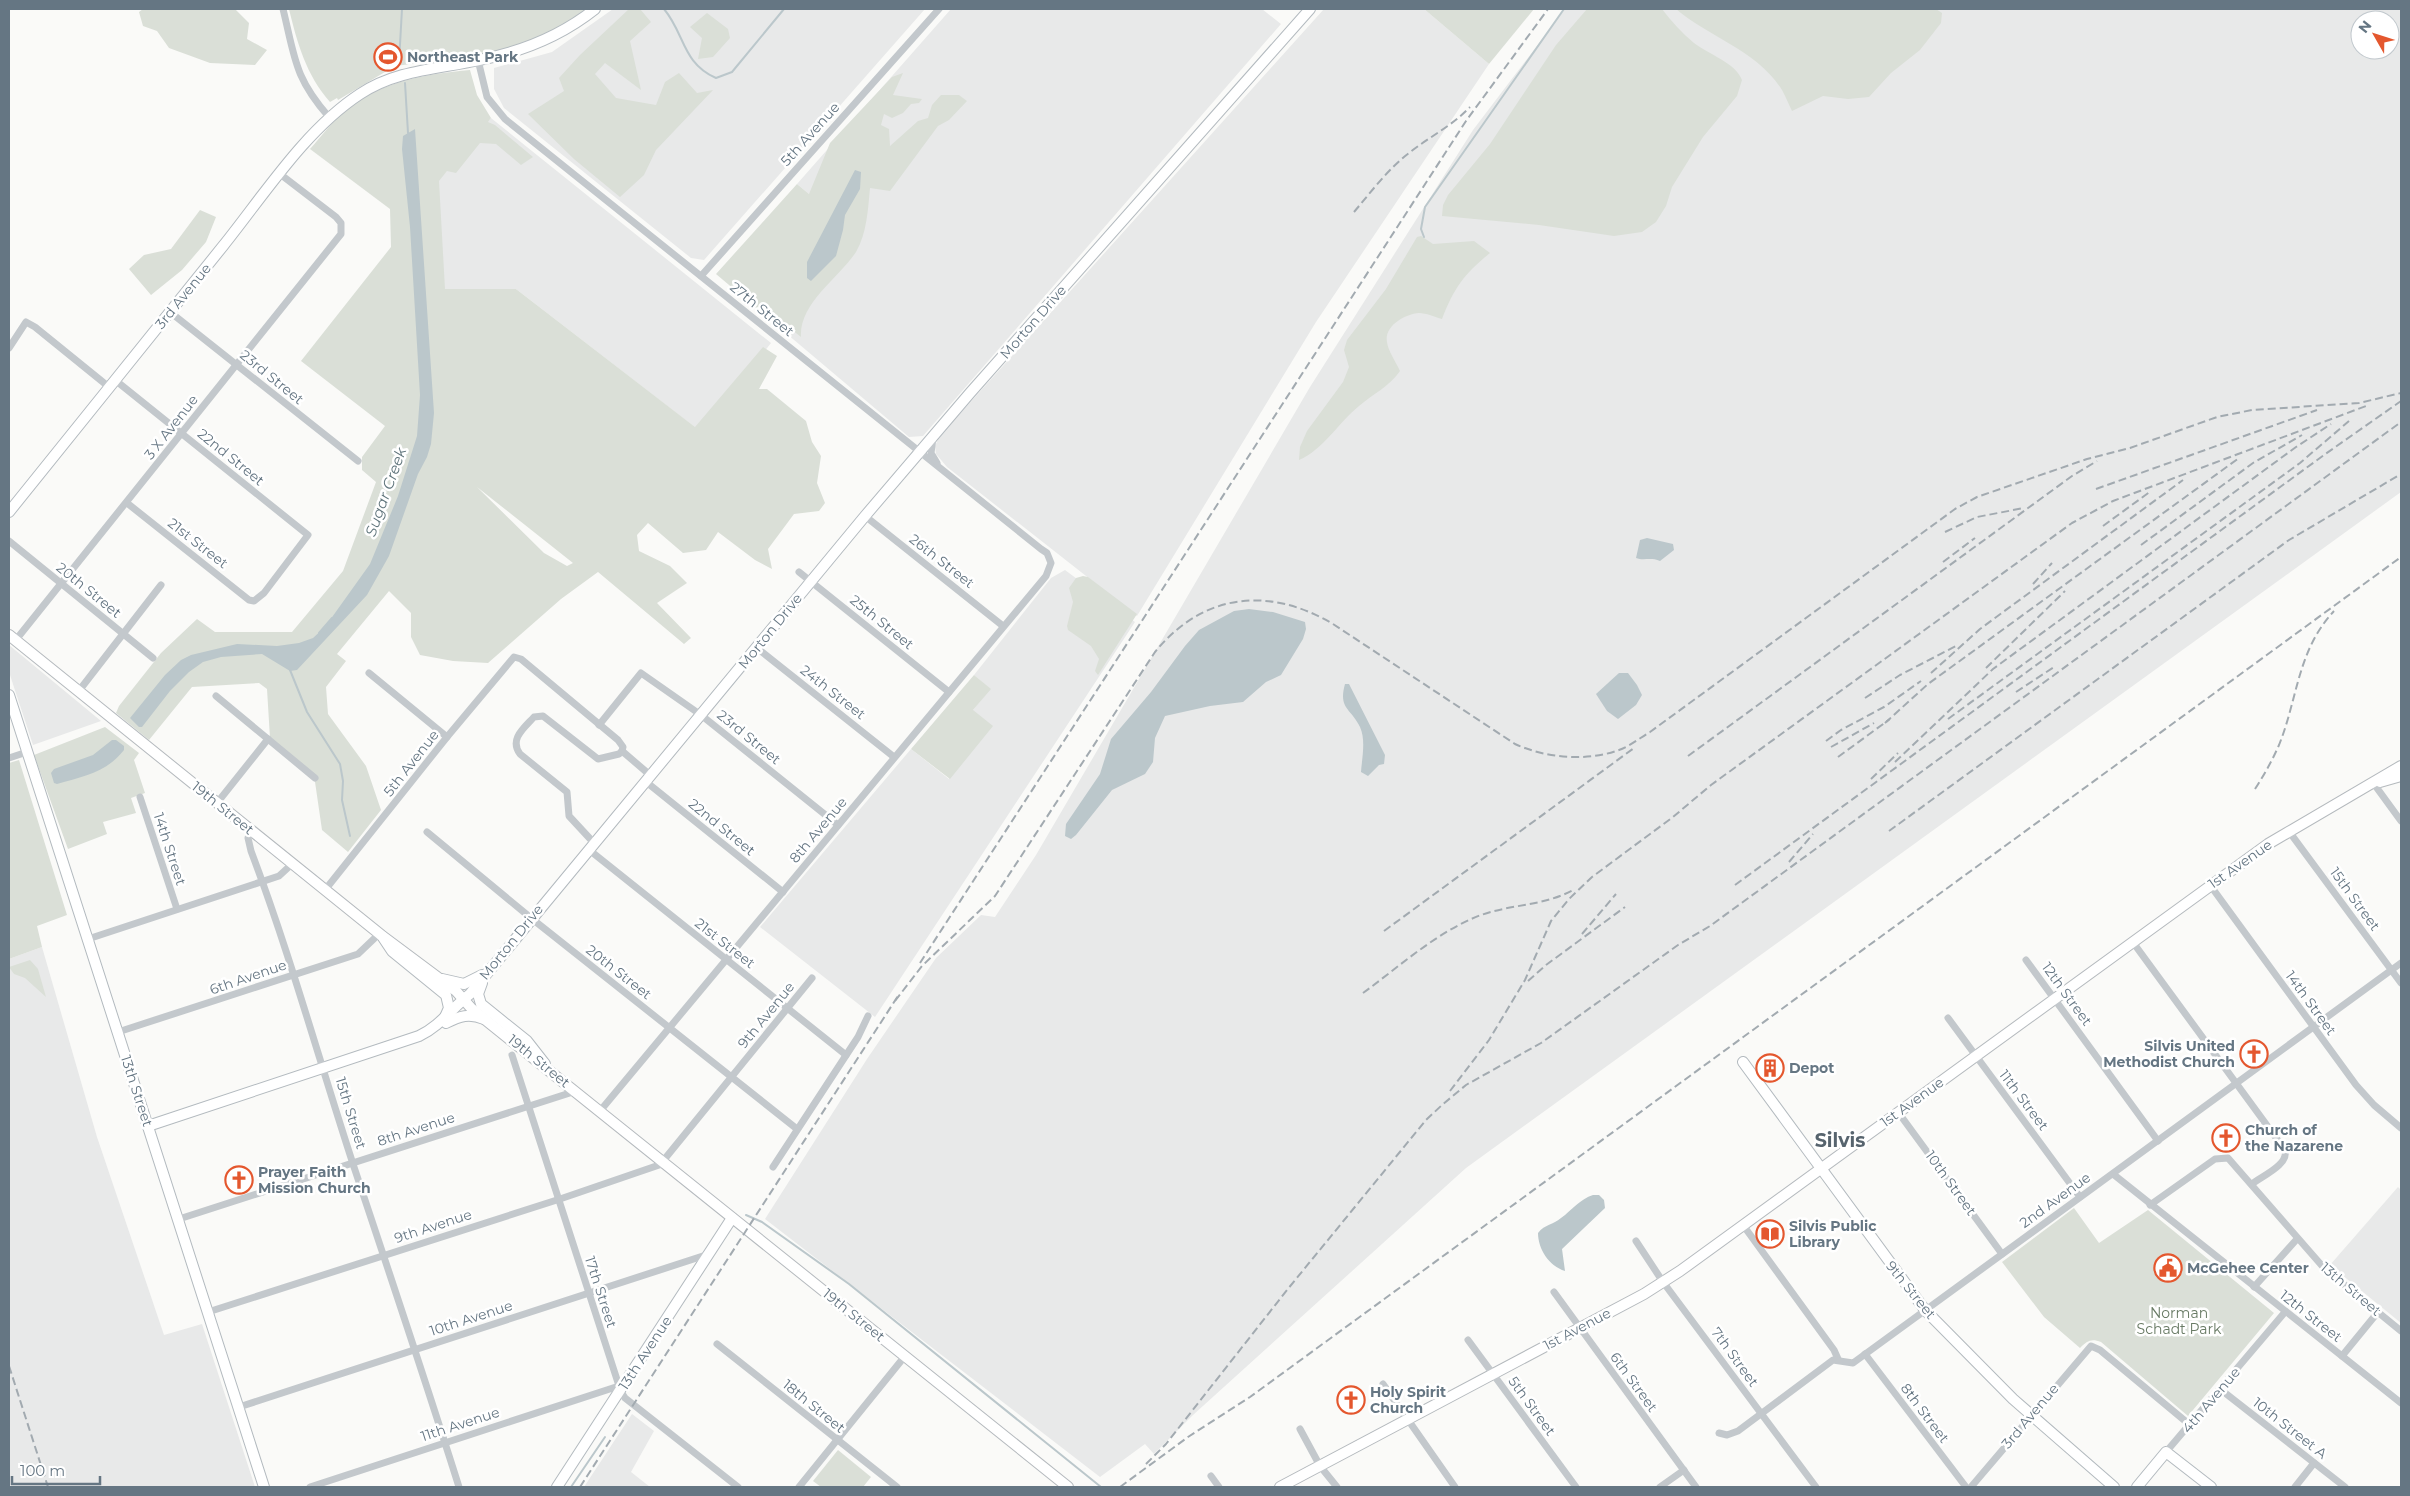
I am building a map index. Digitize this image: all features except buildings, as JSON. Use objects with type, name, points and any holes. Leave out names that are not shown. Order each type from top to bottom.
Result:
[{"type":"street","points":[[283,9],[300,75],[313,98],[330,117]]},
{"type":"street","points":[[478,60],[512,52],[557,34],[595,9]]},
{"type":"street","name":"5th Avenue","points":[[702,276],[939,9]]},
{"type":"street","name":"Morton Drive","points":[[148,1126],[324,1069],[429,1031],[444,1020],[486,973],[865,516],[1310,9]]},
{"type":"street","name":"3rd Avenue","points":[[9,512],[280,174],[330,117],[367,89],[406,74],[478,60]]},
{"type":"street","name":"27th Street","points":[[478,60],[484,89],[497,112],[1041,549],[1051,563]]},
{"type":"street","name":"3 X Avenue","points":[[12,638],[61,583],[127,503],[337,241],[341,234],[342,226],[336,217],[280,174]]},
{"type":"street","name":"23rd Street","points":[[170,312],[358,461]]},
{"type":"street","name":"22nd Street","points":[[9,348],[26,322],[35,326],[182,434],[308,535],[264,593],[254,601]]},
{"type":"street","points":[[934,436],[931,453],[944,471]]},
{"type":"street","name":"21st Street","points":[[127,503],[249,600],[254,601]]},
{"type":"street","name":"26th Street","points":[[865,516],[1003,626]]},
{"type":"street","name":"20th Street","points":[[9,541],[153,658]]},
{"type":"street","name":"8th Avenue","points":[[600,1111],[1046,576],[1051,563]]},
{"type":"street","name":"25th Street","points":[[799,572],[949,692]]},
{"type":"street","points":[[78,692],[161,585]]},
{"type":"street","name":"19th Street","points":[[12,638],[292,864],[439,978],[486,1020],[1068,1487]]},
{"type":"street","name":"24th Street","points":[[757,648],[894,757]]},
{"type":"street","name":"5th Avenue","points":[[325,890],[508,663],[514,658],[521,659]]},
{"type":"street","name":"22nd Street","points":[[521,659],[621,744],[622,751],[648,778],[783,892]]},
{"type":"street","points":[[369,673],[447,737]]},
{"type":"street","name":"23rd Street","points":[[598,725],[641,673],[701,715],[838,826]]},
{"type":"street","name":"13th Street","points":[[9,695],[179,1218],[264,1487]]},
{"type":"street","points":[[216,696],[315,778]]},
{"type":"street","name":"21st Street","points":[[622,751],[619,754],[598,759],[543,716],[534,718],[516,739],[517,751],[567,792],[569,816],[591,846],[725,960],[846,1055]]},
{"type":"street","points":[[217,803],[268,739]]},
{"type":"street","points":[[9,758],[27,752]]},
{"type":"street","name":"1st Avenue","points":[[1280,1487],[1663,1282],[2288,830],[2374,784],[2401,766]]},
{"type":"street","name":"1st Avenue","points":[[2374,784],[2401,776]]},
{"type":"street","points":[[2374,784],[2401,821]]},
{"type":"street","name":"14th Street","points":[[140,797],[177,909]]},
{"type":"street","name":"15th Street","points":[[2288,830],[2401,983]]},
{"type":"street","name":"15th Street","points":[[251,831],[249,841],[459,1487]]},
{"type":"street","name":"20th Street","points":[[427,832],[531,918],[797,1129]]},
{"type":"street","points":[[88,939],[263,882],[279,876],[292,864]]},
{"type":"street","name":"14th Street","points":[[2210,885],[2365,1096],[2401,1128]]},
{"type":"street","points":[[380,934],[392,951],[446,995],[449,1008],[444,1020]]},
{"type":"street","name":"6th Avenue","points":[[118,1032],[358,954],[380,934]]},
{"type":"street","points":[[2132,941],[2286,1154],[2275,1169],[2252,1184]]},
{"type":"street","name":"12th Street","points":[[2026,960],[2158,1141]]},
{"type":"street","name":"2nd Avenue","points":[[1718,1433],[1733,1434],[1833,1360],[1838,1359],[1849,1364],[1865,1354],[2401,963]]},
{"type":"street","points":[[439,978],[456,984],[464,984],[486,973]]},
{"type":"street","points":[[486,973],[478,994],[481,1004],[526,1041],[549,1069]]},
{"type":"street","name":"9th Avenue","points":[[208,1312],[560,1199],[664,1162],[812,978]]},
{"type":"street","points":[[429,1031],[461,1016],[476,1016],[486,1020]]},
{"type":"street","points":[[773,1167],[858,1037],[868,1016]]},
{"type":"street","name":"11th Street","points":[[1948,1018],[2080,1198]]},
{"type":"street","name":"17th Street","points":[[512,1055],[620,1389],[625,1398],[738,1487]]},
{"type":"street","name":"9th Street","points":[[1743,1062],[1926,1310],[2030,1415],[2114,1487]]},
{"type":"street","name":"8th Avenue","points":[[179,1218],[576,1091]]},
{"type":"street","name":"10th Street","points":[[1898,1112],[2002,1254]]},
{"type":"street","name":"13th Street","points":[[2150,1205],[2220,1157],[2233,1161],[2297,1239],[2324,1268],[2401,1330]]},
{"type":"street","name":"12th Street","points":[[2113,1174],[2401,1403]]},
{"type":"street","name":"13th Avenue","points":[[557,1487],[732,1218]]},
{"type":"street","points":[[1742,1225],[1834,1350],[1838,1359]]},
{"type":"street","points":[[2254,1287],[2297,1239]]},
{"type":"street","name":"7th Street","points":[[1636,1241],[1663,1282],[1816,1487]]},
{"type":"street","name":"10th Avenue","points":[[239,1408],[415,1348],[710,1253]]},
{"type":"street","name":"6th Street","points":[[1554,1292],[1696,1487]]},
{"type":"street","name":"4th Avenue","points":[[2137,1487],[2285,1312]]},
{"type":"street","points":[[2342,1356],[2378,1312]]},
{"type":"street","name":"5th Street","points":[[1468,1340],[1576,1487]]},
{"type":"street","name":"18th Street","points":[[717,1344],[896,1487]]},
{"type":"street","name":"3rd Avenue","points":[[1971,1487],[2030,1415],[2091,1346],[2100,1350],[2190,1425]]},
{"type":"street","name":"8th Street","points":[[1865,1354],[1966,1487]]},
{"type":"street","points":[[799,1487],[905,1356]]},
{"type":"street","points":[[1384,1384],[1455,1487]]},
{"type":"street","name":"11th Avenue","points":[[310,1487],[445,1442],[620,1389]]},
{"type":"street","name":"10th Street A","points":[[2220,1389],[2344,1487]]},
{"type":"street","points":[[1300,1429],[1320,1466],[1337,1487]]},
{"type":"street","points":[[2166,1452],[2212,1487]]},
{"type":"street","points":[[2296,1487],[2314,1464]]},
{"type":"street","points":[[1660,1487],[1684,1470]]},
{"type":"street","points":[[1211,1476],[1219,1487]]},
{"type":"shaded area","points":[[613,9],[925,9],[704,260],[691,258],[504,108],[494,89],[494,68],[552,52]]},
{"type":"shaded area","points":[[951,9],[1262,9],[1281,24],[923,436],[909,437],[787,334],[859,236],[797,184]]},
{"type":"shaded area","points":[[1324,9],[1424,9],[1489,64],[1316,322],[1137,616],[947,467],[936,454],[935,446],[939,437]]},
{"type":"shaded area","points":[[1565,9],[2401,9],[2401,492],[1466,1168],[1193,1415],[1154,1454],[1145,1444],[1100,1477],[765,1219],[867,1059],[936,958],[981,915],[995,917],[1036,855],[1310,387],[1473,130]]},
{"type":"shaded area","points":[[491,118],[771,343],[701,432],[516,289],[444,289],[438,181]]},
{"type":"shaded area","name":"Sugar Creek","points":[[415,129],[434,413],[431,444],[427,457],[418,474],[389,556],[367,595],[297,670],[290,671],[262,654],[221,657],[203,662],[189,672],[170,691],[142,727],[139,727],[130,718],[165,675],[181,660],[191,655],[237,644],[277,646],[299,643],[313,638],[325,627],[370,564],[398,496],[417,436],[420,395],[410,227],[402,149],[403,136]]},
{"type":"shaded area","points":[[855,170],[861,172],[860,189],[845,215],[836,256],[811,281],[807,278],[807,262]]},
{"type":"shaded area","points":[[1647,538],[1673,544],[1674,550],[1660,561],[1636,558],[1640,540]]},
{"type":"shaded area","points":[[1065,570],[1135,622],[875,1017],[760,927],[911,749],[949,779],[973,710],[990,689],[974,675],[1051,578]]},
{"type":"shaded area","points":[[1249,609],[1273,612],[1305,622],[1306,629],[1303,639],[1281,675],[1266,682],[1243,702],[1210,706],[1165,716],[1155,738],[1153,762],[1145,774],[1112,790],[1076,835],[1071,839],[1065,836],[1066,824],[1100,774],[1111,739],[1151,692],[1185,646],[1199,630],[1234,611]]},
{"type":"shaded area","points":[[9,645],[101,721],[33,745],[9,672]]},
{"type":"shaded area","points":[[1619,673],[1628,673],[1642,695],[1636,705],[1618,719],[1607,711],[1596,694]]},
{"type":"shaded area","points":[[1345,684],[1349,684],[1385,755],[1384,764],[1379,765],[1368,776],[1361,772],[1362,732],[1344,704],[1343,692]]},
{"type":"shaded area","points":[[112,740],[116,740],[124,746],[124,750],[110,764],[94,773],[57,784],[54,783],[51,773],[54,769],[93,755]]},
{"type":"shaded area","points":[[42,947],[97,1137],[164,1335],[202,1324],[255,1487],[9,1487],[9,959]]},
{"type":"shaded area","points":[[2398,1187],[2401,1190],[2401,1323],[2330,1265]]},
{"type":"shaded area","points":[[1593,1195],[1599,1195],[1604,1200],[1605,1208],[1562,1249],[1565,1271],[1559,1269],[1549,1261],[1542,1251],[1538,1233],[1584,1199]]},
{"type":"shaded area","points":[[632,1414],[654,1431],[631,1472],[650,1487],[584,1487]]},
{"type":"green space","points":[[143,9],[235,9],[249,23],[247,39],[267,50],[255,65],[210,63],[169,48],[157,31],[143,26],[139,12]]},
{"type":"green space","name":"Northeast Park","points":[[289,9],[589,9],[553,31],[515,47],[485,55],[395,66],[338,100],[337,98],[330,102],[315,81],[304,58],[295,34]]},
{"type":"green space","points":[[629,9],[640,9],[651,22],[630,41],[641,90],[605,63],[595,74],[616,98],[656,105],[665,82],[679,73],[697,93],[713,90],[656,150],[644,175],[620,197],[574,159],[528,114],[564,91],[559,78],[580,55]]},
{"type":"green space","points":[[1424,9],[1534,9],[1489,64]]},
{"type":"green space","points":[[1587,9],[1662,9],[1690,39],[1728,64],[1739,74],[1742,80],[1737,96],[1703,137],[1672,187],[1666,206],[1656,222],[1642,232],[1614,236],[1539,225],[1442,216],[1443,205],[1448,195],[1490,144],[1556,45]]},
{"type":"green space","points":[[1676,9],[1936,9],[1942,13],[1941,23],[1920,50],[1891,73],[1869,97],[1848,99],[1823,96],[1792,111],[1782,90],[1772,76],[1760,65]]},
{"type":"green space","points":[[707,13],[728,29],[730,38],[713,57],[698,59],[702,38],[690,27]]},
{"type":"green space","points":[[470,70],[477,95],[491,118],[488,122],[495,125],[533,157],[521,165],[496,144],[480,143],[456,173],[447,171],[439,181],[445,289],[516,289],[695,427],[763,347],[777,356],[759,389],[767,389],[806,421],[812,442],[821,456],[817,483],[825,503],[819,511],[794,514],[768,549],[772,569],[755,560],[718,532],[706,550],[683,553],[648,523],[637,535],[639,551],[670,566],[687,583],[657,603],[691,638],[684,644],[598,572],[561,599],[488,663],[453,661],[420,655],[411,637],[411,613],[389,591],[337,654],[346,661],[326,687],[328,714],[366,766],[381,810],[348,852],[322,830],[314,775],[270,738],[267,689],[259,683],[192,687],[149,740],[116,713],[119,706],[161,653],[197,619],[215,632],[292,632],[343,571],[376,482],[362,470],[362,457],[385,426],[301,361],[391,247],[390,209],[310,149],[342,113],[361,99],[390,85],[406,80]],"holes":[[[477,487],[573,563],[567,566],[544,553]]]},
{"type":"green space","points":[[903,73],[893,95],[922,99],[919,103],[911,104],[903,113],[892,118],[884,114],[881,125],[889,129],[890,146],[918,121],[928,118],[932,105],[941,95],[959,95],[967,101],[949,120],[938,126],[890,191],[870,188],[868,212],[860,245],[849,262],[813,302],[806,313],[801,337],[791,329],[787,334],[716,274],[797,184],[809,194],[830,143],[892,77]]},
{"type":"green space","points":[[200,210],[216,217],[206,242],[182,270],[151,295],[129,269],[144,255],[171,249]]},
{"type":"green space","points":[[1421,236],[1433,244],[1474,241],[1490,253],[1461,282],[1442,319],[1419,313],[1402,318],[1392,326],[1387,336],[1387,342],[1390,353],[1400,371],[1386,386],[1352,413],[1316,450],[1299,460],[1300,447],[1307,431],[1343,382],[1349,367],[1344,350],[1347,340],[1386,289],[1417,237]]},
{"type":"green space","points":[[1088,577],[1137,614],[1098,675],[1095,671],[1099,659],[1091,646],[1068,630],[1067,626],[1073,602],[1069,588],[1076,578]]},
{"type":"green space","points":[[974,675],[991,689],[973,710],[993,726],[950,779],[911,749]]},
{"type":"green space","points":[[105,727],[139,753],[134,760],[145,793],[131,798],[136,813],[103,822],[107,834],[68,849],[34,755]]},
{"type":"green space","points":[[19,760],[67,915],[37,926],[42,947],[9,959],[9,763]]},
{"type":"green space","points":[[30,960],[38,969],[46,997],[25,978],[14,974],[9,967]]},
{"type":"green space","name":"Norman Schadt Park","points":[[2074,1208],[2099,1243],[2148,1210],[2274,1313],[2188,1416],[2101,1342],[2089,1341],[2080,1348],[2044,1317],[2002,1262]]},
{"type":"green space","points":[[838,1450],[871,1477],[863,1487],[821,1487],[813,1481]]},
{"type":"waterway","name":"Sugar Creek","points":[[399,62],[402,9]]},
{"type":"waterway","points":[[664,9],[696,64],[716,78],[732,72],[784,9]]},
{"type":"waterway","points":[[1424,237],[1421,229],[1425,207],[1564,9]]},
{"type":"waterway","name":"Sugar Creek","points":[[405,83],[408,133]]},
{"type":"waterway","name":"Sugar Creek","points":[[319,633],[332,618]]},
{"type":"waterway","points":[[290,670],[307,712],[340,764],[343,781],[342,800],[350,836]]},
{"type":"waterway","points":[[746,1215],[762,1222],[849,1284],[1101,1487]]},
{"type":"waterway","points":[[571,1487],[605,1437]]},
{"type":"railway","points":[[920,963],[1466,121],[1548,9]]},
{"type":"railway","points":[[1354,212],[1401,159],[1456,120],[1470,107]]},
{"type":"railway","points":[[895,1001],[922,966],[995,896],[1155,652],[1174,632],[1194,617],[1216,607],[1238,602],[1261,601],[1285,604],[1309,612],[1333,624],[1515,744],[1540,753],[1566,757],[1606,754],[1619,750],[1650,732],[1955,509],[1977,497],[2087,459],[2130,448],[2217,417],[2252,410],[2359,403],[2401,393]]},
{"type":"railway","points":[[1735,885],[2324,455],[2401,401]]},
{"type":"railway","points":[[1450,1091],[1489,1040],[1525,980],[1551,921],[1569,899],[1592,877],[1673,817],[1711,785],[2072,523],[2113,501],[2366,406]]},
{"type":"railway","points":[[2096,489],[2317,410]]},
{"type":"railway","points":[[1948,719],[2300,463],[2349,421]]},
{"type":"railway","points":[[1146,1464],[1166,1444],[1287,1290],[1426,1120],[1466,1085],[1541,1043],[1678,945],[1710,926],[2401,422]]},
{"type":"railway","points":[[1895,762],[1993,669],[2296,447],[2331,424]]},
{"type":"railway","points":[[2141,545],[2253,463],[2302,435]]},
{"type":"railway","points":[[1885,723],[1928,684],[2239,458]]},
{"type":"railway","points":[[1688,756],[2072,476],[2097,461]]},
{"type":"railway","points":[[1889,831],[2289,540],[2401,474]]},
{"type":"railway","points":[[1931,673],[1980,629],[2183,480]]},
{"type":"railway","points":[[2103,526],[2151,491]]},
{"type":"railway","points":[[1945,532],[1977,517],[2024,508]]},
{"type":"railway","points":[[1943,562],[1975,538]]},
{"type":"railway","points":[[1120,1487],[1188,1437],[1250,1397],[2401,557]]},
{"type":"railway","points":[[2033,584],[2052,563]]},
{"type":"railway","points":[[1986,668],[2065,591]]},
{"type":"railway","points":[[2255,789],[2279,745],[2312,642],[2334,611]]},
{"type":"railway","points":[[1865,698],[1900,675],[1958,645]]},
{"type":"railway","points":[[2016,692],[2054,667]]},
{"type":"railway","points":[[1826,741],[1841,730],[1884,707],[1921,681]]},
{"type":"railway","points":[[1838,757],[1890,719]]},
{"type":"railway","points":[[1831,747],[1874,723]]},
{"type":"railway","points":[[1384,931],[1634,748]]},
{"type":"railway","points":[[1871,779],[1898,753]]},
{"type":"railway","points":[[1789,862],[1813,834]]},
{"type":"railway","points":[[1363,993],[1420,950],[1465,922],[1493,911],[1551,899],[1573,890]]},
{"type":"railway","points":[[1582,934],[1616,894]]},
{"type":"railway","points":[[1528,981],[1546,965],[1625,907]]},
{"type":"railway","points":[[580,1487],[898,996]]},
{"type":"railway","points":[[9,1366],[48,1487]]},
{"type":"place","name":"Northeast Park","points":[[388,57]]},
{"type":"place","name":"Silvis United Methodist Church","points":[[2254,1054]]},
{"type":"place","name":"Depot","points":[[1770,1068]]},
{"type":"place","name":"Church of the Nazarene","points":[[2226,1138]]},
{"type":"place","name":"Prayer Faith Mission Church","points":[[239,1180]]},
{"type":"place","name":"Silvis Public Library","points":[[1770,1234]]},
{"type":"place","name":"McGehee Center","points":[[2168,1268]]},
{"type":"place","name":"Holy Spirit Church","points":[[1351,1400]]},
{"type":"district","name":"Silvis","points":[[1840,1140]]}]
